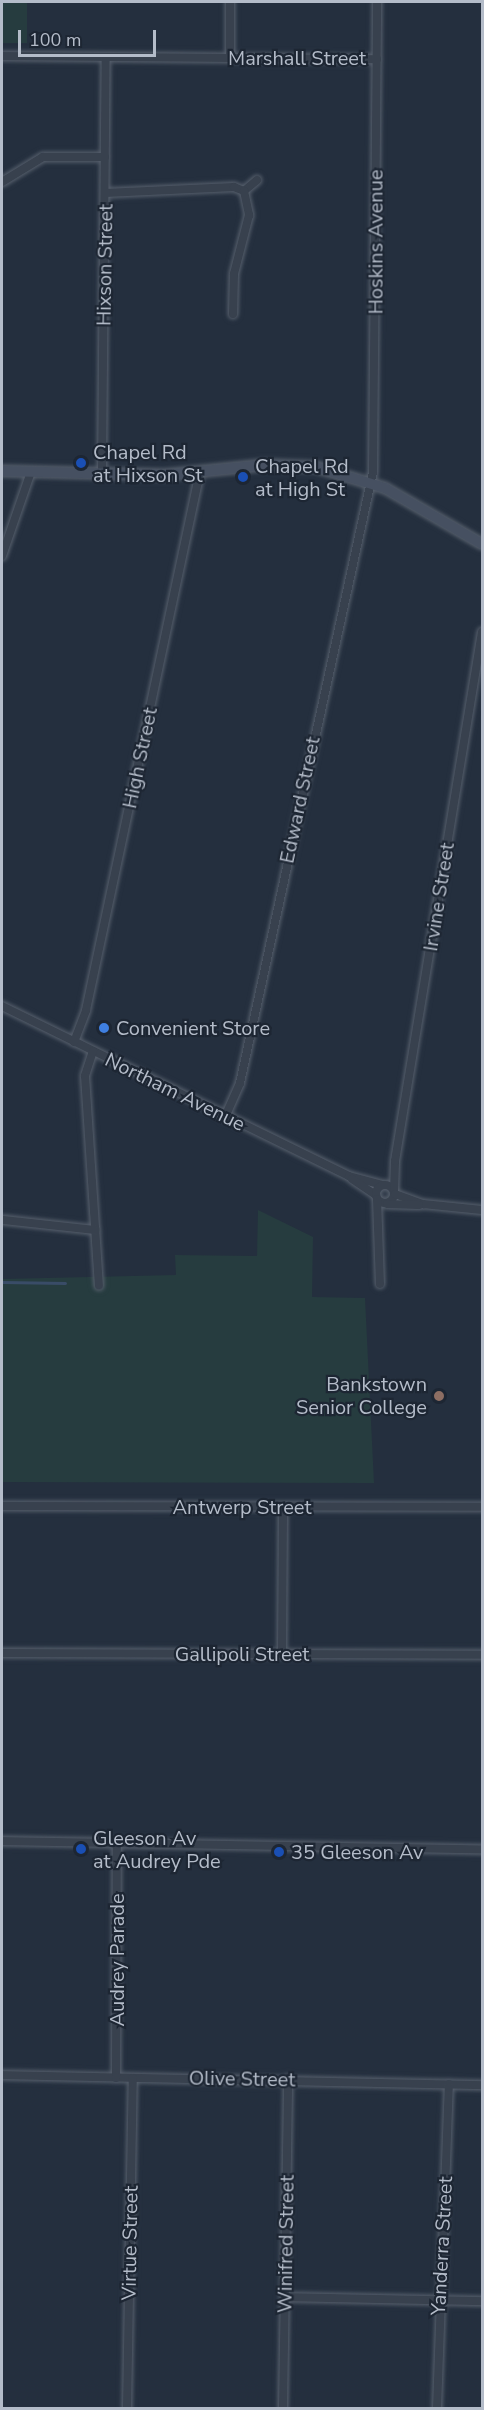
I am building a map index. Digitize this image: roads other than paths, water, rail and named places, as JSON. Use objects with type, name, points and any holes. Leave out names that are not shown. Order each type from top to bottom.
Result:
[{"type":"main road","points":[[2,471],[102,474],[200,472],[297,465],[323,468],[370,482],[483,544]]},
{"type":"street","points":[[230,2],[230,58]]},
{"type":"street","name":"Hoskins Avenue","points":[[370,482],[374,442],[377,2]]},
{"type":"street","name":"Marshall Street","points":[[2,56],[377,58]]},
{"type":"street","name":"Hixson Street","points":[[102,474],[106,57]]},
{"type":"street","points":[[2,182],[43,157],[105,157]]},
{"type":"street","points":[[244,191],[257,180]]},
{"type":"street","points":[[105,193],[234,187],[244,191],[249,204],[248,227],[234,274],[233,314]]},
{"type":"street","points":[[2,556],[31,472]]},
{"type":"street","name":"High Street","points":[[74,1041],[86,1010],[200,472]]},
{"type":"street","name":"Edward Street","points":[[225,1117],[240,1083],[370,482]]},
{"type":"street","name":"Irvine Street","points":[[394,1193],[395,1161],[483,632]]},
{"type":"street","points":[[473,688],[483,694]]},
{"type":"street","name":"Northam Avenue","points":[[2,1006],[348,1176],[383,1185],[394,1193]]},
{"type":"street","points":[[93,1051],[85,1076],[99,1286]]},
{"type":"street","name":"Irvine Street","points":[[376,1197],[395,1161]]},
{"type":"street","name":"Northam Avenue","points":[[348,1176],[386,1204]]},
{"type":"street","points":[[379,1228],[386,1204],[394,1193],[423,1204]]},
{"type":"street","points":[[376,1197],[380,1284]]},
{"type":"street","points":[[386,1204],[423,1204],[483,1210]]},
{"type":"street","points":[[3,1220],[95,1230]]},
{"type":"street","name":"Antwerp Street","points":[[2,1506],[483,1507]]},
{"type":"street","points":[[282,1654],[283,1507]]},
{"type":"street","name":"Gallipoli Street","points":[[2,1653],[483,1655]]},
{"type":"street","points":[[2,1841],[483,1849]]},
{"type":"street","name":"Audrey Parade","points":[[116,2078],[117,1842]]},
{"type":"street","name":"Olive Street","points":[[2,2075],[288,2079],[483,2085]]},
{"type":"street","name":"Virtue Street","points":[[127,2409],[133,2078]]},
{"type":"street","name":"Winifred Street","points":[[283,2409],[288,2079]]},
{"type":"street","name":"Yanderra Street","points":[[437,2409],[449,2084]]},
{"type":"street","points":[[285,2297],[483,2301]]},
{"type":"waterway","points":[[2,1282],[65,1283]]},
{"type":"place","name":"Chapel Rd at Hixson St","points":[[81,463]]},
{"type":"place","name":"Chapel Rd at High St","points":[[243,477]]},
{"type":"place","name":"Convenient Store","points":[[104,1028]]},
{"type":"place","name":"Bankstown Senior College","points":[[439,1396]]},
{"type":"place","name":"Gleeson Av at Audrey Pde","points":[[81,1849]]},
{"type":"place","name":"35 Gleeson Av","points":[[279,1852]]}]
